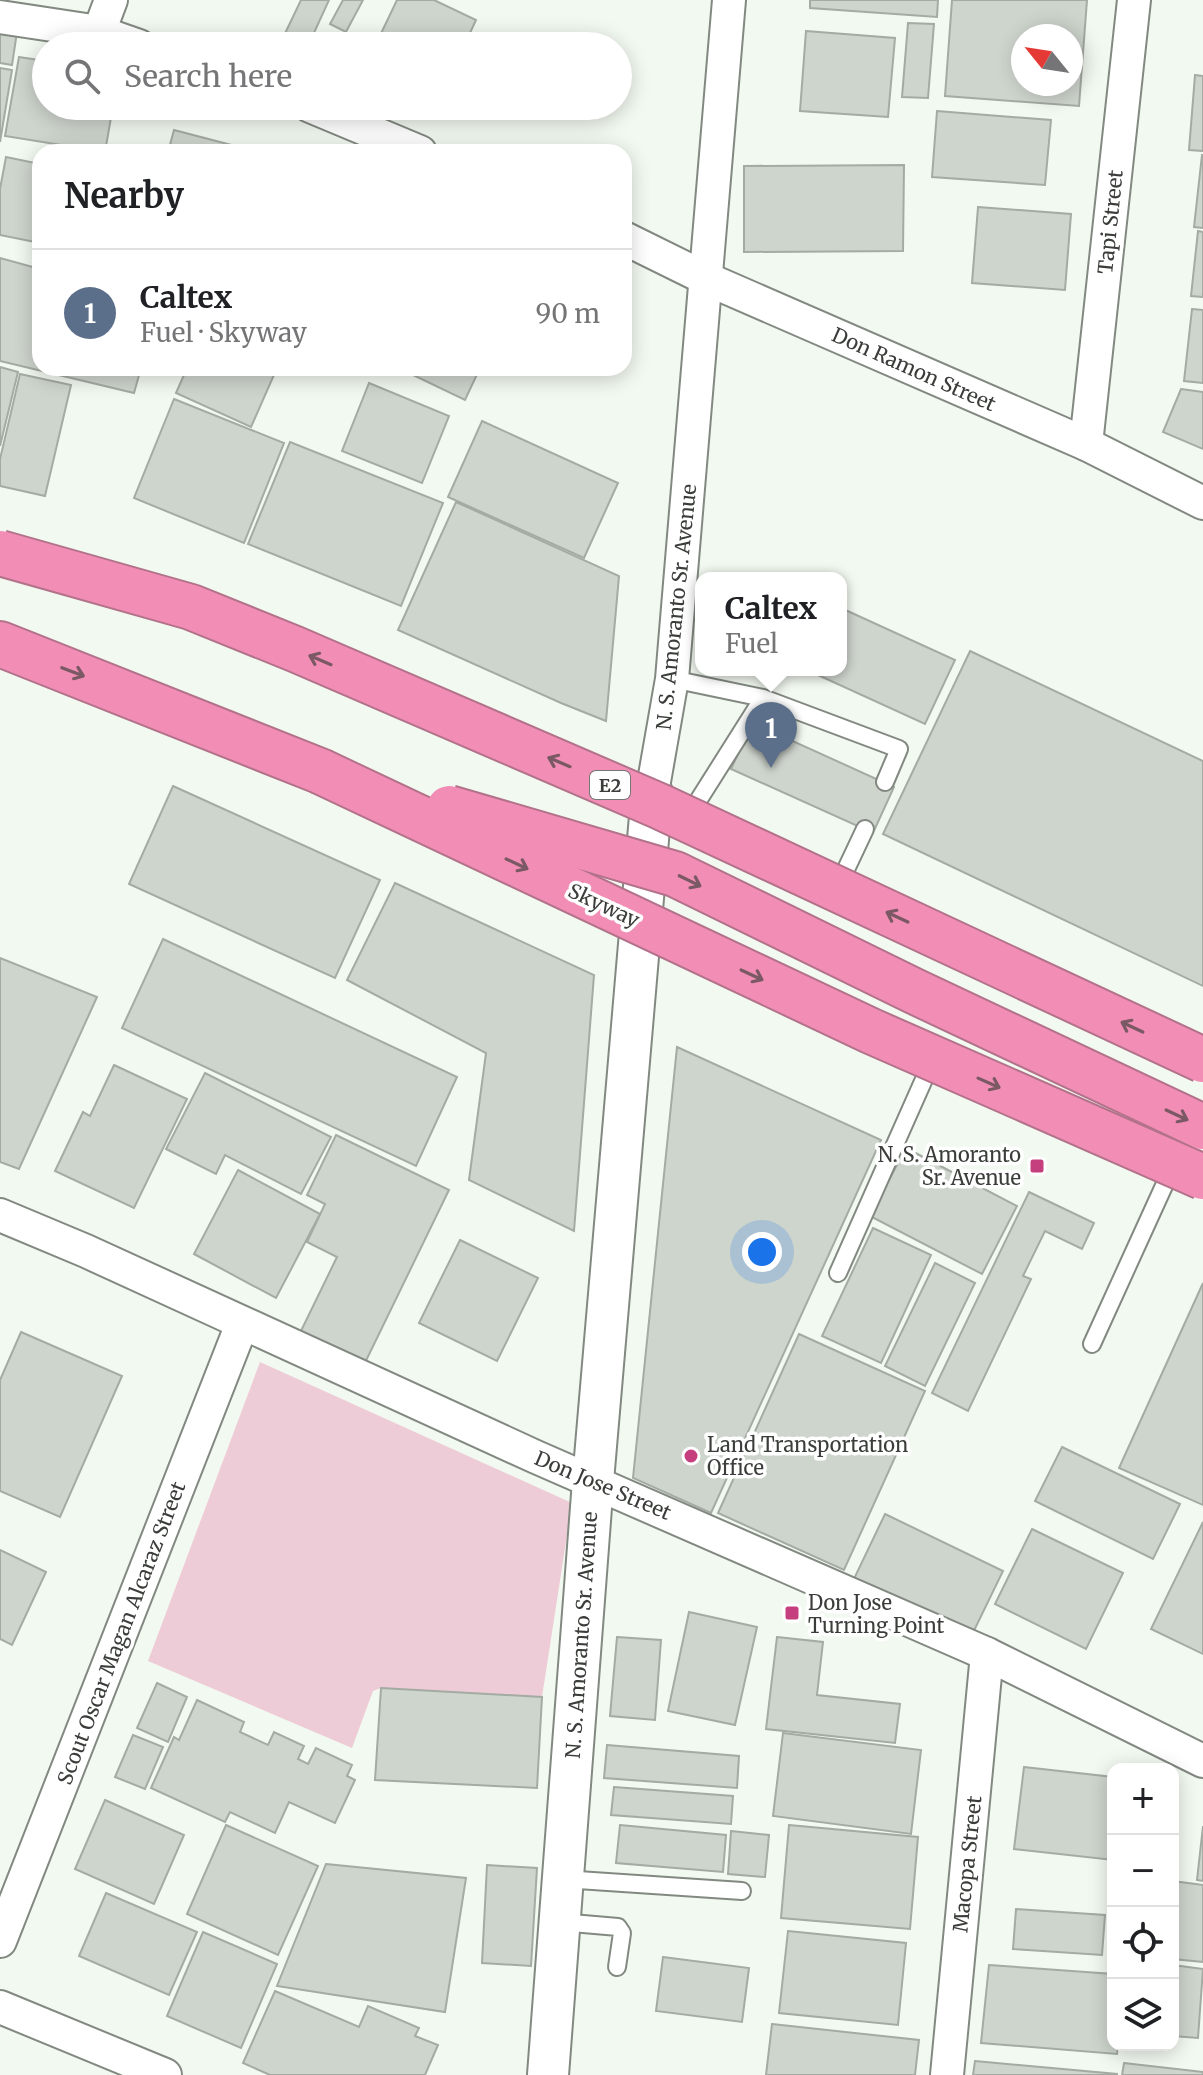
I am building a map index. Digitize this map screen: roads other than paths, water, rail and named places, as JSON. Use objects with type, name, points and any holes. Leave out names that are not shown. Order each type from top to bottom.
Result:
[{"type":"highway","name":"E2","points":[[0,553],[191,607],[295,649],[659,806],[1203,1060]]},
{"type":"highway","name":"Skyway","points":[[0,644],[320,771],[1186,1177]]},
{"type":"highway","points":[[320,771],[675,874],[1203,1127]]},
{"type":"street","points":[[0,17],[99,32],[111,0]]},
{"type":"street","name":"N. S. Amoranto Sr. Avenue","points":[[548,2075],[593,1481],[650,810],[672,679],[729,0]]},
{"type":"street","name":"Tapi Street","points":[[1086,444],[1134,0]]},
{"type":"street","points":[[343,120],[401,144]]},
{"type":"street","name":"Don Ramon Street","points":[[632,242],[707,279],[1086,444],[1203,503]]},
{"type":"street","name":"Don Jose Street","points":[[0,1215],[987,1654],[1203,1761]]},
{"type":"street","name":"Scout Oscar Magan Alcaraz Street","points":[[0,1941],[242,1324]]},
{"type":"street","name":"Macopa Street","points":[[947,2075],[987,1654]]},
{"type":"street","points":[[0,2007],[165,2075]]},
{"type":"lane","points":[[672,679],[763,698],[899,749],[885,782]]},
{"type":"lane","points":[[691,812],[763,698]]},
{"type":"lane","points":[[840,882],[865,829]]},
{"type":"lane","points":[[838,1273],[929,1068]]},
{"type":"lane","points":[[1092,1344],[1186,1177]]},
{"type":"lane","points":[[563,1879],[742,1891]]},
{"type":"lane","points":[[560,1922],[618,1927],[622,1933],[617,1967]]},
{"type":"place","name":"Caltex","points":[[771,768]]},
{"type":"place","name":"N. S. Amoranto Sr. Avenue","points":[[1037,1166]]},
{"type":"place","name":"Land Transportation Office","points":[[691,1456]]},
{"type":"place","name":"Don Jose Turning Point","points":[[792,1613]]}]
